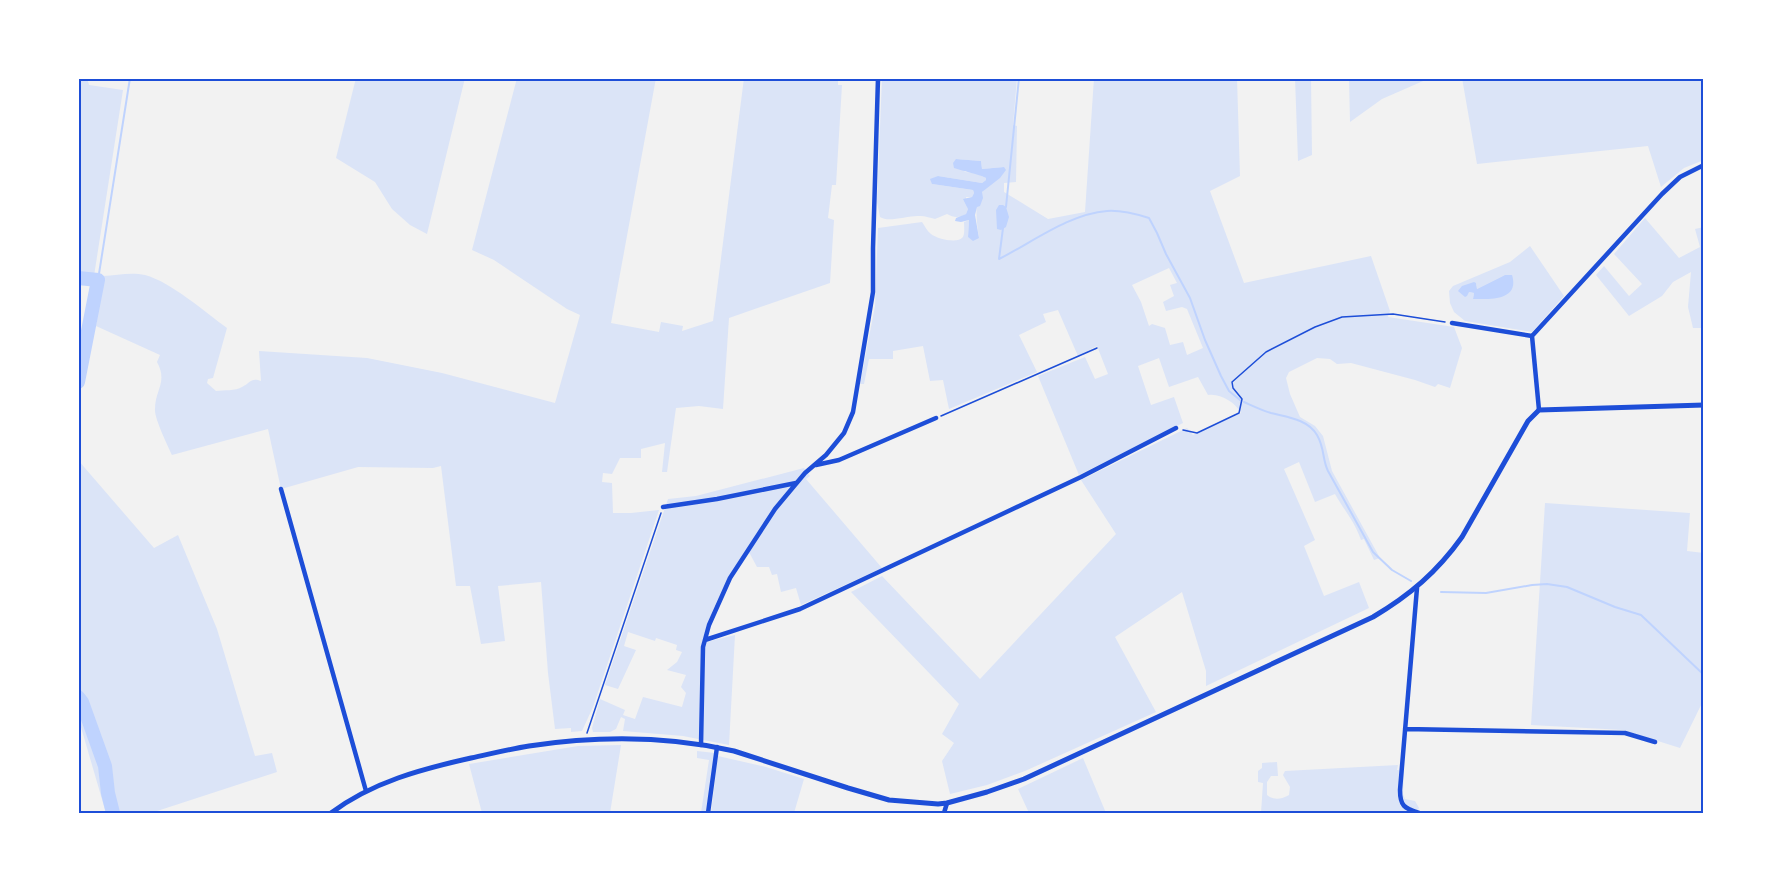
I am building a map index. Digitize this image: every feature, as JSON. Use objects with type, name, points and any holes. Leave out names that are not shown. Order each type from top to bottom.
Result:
[{"type":"street","points":[[701,744],[703,647],[709,624],[730,578],[775,509],[796,483],[826,455],[844,433],[853,412],[873,292],[878,78]]},
{"type":"street","points":[[1539,410],[1532,336],[1672,183],[1688,171],[1704,165]]},
{"type":"street","points":[[1452,323],[1532,336]]},
{"type":"street","points":[[331,813],[345,802],[391,780],[449,763],[528,746],[585,740],[641,740],[717,747],[889,800],[938,804],[987,792],[1024,779],[1118,736],[1373,617],[1400,601],[1441,565],[1462,537],[1528,421],[1539,410],[1704,405]]},
{"type":"street","points":[[813,466],[839,460],[936,418]]},
{"type":"street","points":[[705,640],[800,609],[1081,477],[1176,428]]},
{"type":"street","points":[[663,507],[796,483]]},
{"type":"street","points":[[281,489],[366,791]]},
{"type":"street","points":[[1417,588],[1400,801],[1408,810],[1419,813]]},
{"type":"street","points":[[1405,729],[1625,733],[1655,742]]},
{"type":"street","points":[[708,813],[717,747]]},
{"type":"street","points":[[944,813],[947,803]]},
{"type":"path","points":[[1176,428],[1197,433],[1239,413],[1242,399],[1233,388],[1232,382],[1266,352],[1315,327],[1342,317],[1393,314],[1452,323]]},
{"type":"path","points":[[936,418],[1097,348]]},
{"type":"path","points":[[585,740],[663,507]]},
{"type":"shaded area","points":[[78,78],[87,78],[89,85],[123,90],[94,276],[78,274]]},
{"type":"shaded area","points":[[356,78],[465,78],[427,234],[410,225],[392,209],[375,182],[336,158]]},
{"type":"shaded area","points":[[517,78],[656,78],[611,323],[659,332],[661,322],[683,326],[682,331],[713,321],[744,78],[838,78],[838,85],[842,85],[836,185],[832,185],[828,218],[834,220],[830,283],[729,318],[723,409],[699,406],[676,408],[667,472],[662,472],[665,443],[641,449],[641,458],[620,458],[612,474],[603,473],[602,482],[612,483],[613,513],[659,510],[593,707],[582,731],[571,732],[571,728],[555,729],[541,582],[498,586],[505,641],[481,644],[470,586],[456,586],[441,466],[433,468],[358,467],[281,489],[268,429],[172,455],[155,413],[161,381],[157,362],[160,355],[96,326],[103,276],[140,274],[166,284],[227,328],[213,378],[208,379],[207,383],[216,391],[233,390],[253,380],[261,381],[259,351],[367,358],[442,373],[555,403],[580,315],[567,309],[494,260],[472,250]]},
{"type":"shaded area","points":[[882,78],[1017,78],[1013,125],[1017,126],[1016,182],[1004,183],[1004,192],[1048,219],[1085,212],[1094,78],[1237,78],[1240,176],[1210,191],[1244,283],[1371,256],[1390,311],[1388,317],[1454,327],[1462,348],[1450,388],[1438,384],[1435,387],[1351,363],[1337,364],[1330,359],[1317,358],[1289,372],[1286,378],[1300,417],[1315,426],[1323,436],[1332,471],[1380,558],[1374,560],[1364,539],[1361,540],[1353,522],[1335,494],[1315,502],[1299,462],[1284,469],[1315,540],[1304,546],[1324,596],[1359,582],[1369,608],[1206,686],[1206,671],[1182,592],[1115,637],[1156,712],[1025,771],[987,785],[950,794],[942,761],[954,743],[942,734],[959,704],[851,592],[882,576],[980,679],[1116,534],[1081,480],[1187,428],[1193,435],[1241,413],[1227,399],[1217,395],[1208,395],[1198,377],[1169,387],[1159,358],[1138,366],[1151,405],[1174,397],[1183,423],[1079,475],[1038,376],[1085,357],[1095,379],[1108,374],[1097,346],[1078,356],[1058,310],[1043,314],[1046,322],[1019,335],[1037,372],[949,409],[943,380],[930,381],[923,346],[893,351],[893,359],[869,359],[864,384],[860,384],[875,306],[878,228],[922,222],[934,236],[957,240],[963,237],[964,222],[969,220],[968,237],[979,238],[976,212],[979,199],[1004,167],[982,169],[981,161],[956,159],[965,172],[976,173],[986,180],[982,183],[938,176],[932,184],[973,190],[972,197],[966,197],[968,209],[966,214],[961,216],[954,217],[947,214],[935,219],[920,216],[884,219],[880,217],[877,202]],"holes":[[[1169,268],[1177,283],[1170,285],[1174,296],[1163,302],[1166,311],[1182,307],[1187,309],[1203,348],[1187,355],[1183,342],[1170,345],[1165,328],[1152,324],[1149,326],[1141,302],[1132,285]]]},
{"type":"shaded area","points":[[1295,78],[1311,78],[1312,155],[1298,161]]},
{"type":"shaded area","points":[[1349,78],[1430,78],[1382,99],[1350,122]]},
{"type":"shaded area","points":[[1462,78],[1704,78],[1704,160],[1684,168],[1661,187],[1648,146],[1477,164]]},
{"type":"shaded area","points":[[1645,218],[1679,258],[1700,247],[1695,229],[1704,227],[1704,328],[1693,328],[1688,307],[1691,272],[1673,282],[1662,296],[1629,316],[1596,275],[1604,266],[1629,296],[1642,284],[1614,254]]},
{"type":"shaded area","points":[[1530,246],[1564,296],[1532,332],[1465,321],[1454,312],[1450,303],[1449,291],[1453,286],[1510,262]],"holes":[[[1505,275],[1473,299],[1474,293],[1469,292],[1476,283],[1477,289]]]},
{"type":"shaded area","points":[[78,460],[154,548],[178,535],[217,629],[255,756],[272,753],[277,772],[151,813],[106,813],[78,717]]},
{"type":"shaded area","points":[[804,468],[810,476],[806,479],[882,568],[801,605],[796,588],[781,592],[777,574],[772,575],[769,567],[757,567],[746,551],[720,595],[702,643],[735,635],[729,745],[683,736],[623,731],[625,719],[621,717],[616,729],[610,732],[593,732],[592,728],[600,699],[625,710],[623,715],[635,719],[643,697],[682,707],[686,693],[681,687],[686,675],[667,670],[677,662],[682,652],[676,650],[677,645],[656,638],[655,641],[628,632],[624,646],[636,650],[618,689],[605,685],[668,499],[696,496]]},
{"type":"shaded area","points":[[1545,503],[1690,513],[1687,551],[1704,553],[1704,699],[1680,748],[1623,730],[1531,725]]},
{"type":"shaded area","points":[[621,745],[610,813],[482,813],[469,764],[578,746]]},
{"type":"shaded area","points":[[697,751],[715,753],[706,813],[701,813],[709,760],[697,758]]},
{"type":"shaded area","points":[[718,756],[804,779],[794,813],[711,813]]},
{"type":"shaded area","points":[[1083,758],[1106,813],[1029,813],[1018,789]]},
{"type":"shaded area","points":[[1277,762],[1278,776],[1271,776],[1267,782],[1267,795],[1275,799],[1289,795],[1290,787],[1283,775],[1285,771],[1398,765],[1397,770],[1404,771],[1403,794],[1405,799],[1415,801],[1419,808],[1416,813],[1261,813],[1263,783],[1258,782],[1258,771],[1262,768],[1262,763]]},
{"type":"water","points":[[956,159],[981,161],[982,169],[1004,167],[1006,170],[1000,178],[982,192],[983,198],[975,215],[979,238],[973,241],[968,237],[969,220],[955,221],[956,218],[966,214],[968,209],[963,199],[972,197],[973,190],[932,184],[930,179],[938,176],[982,183],[986,180],[982,176],[954,168],[953,163]]},
{"type":"water","points":[[999,205],[1006,207],[1009,217],[1006,227],[1001,230],[997,229],[996,210]]},
{"type":"water","points":[[1505,275],[1512,275],[1513,283],[1512,290],[1502,297],[1473,299],[1474,293],[1469,292],[1465,297],[1458,291],[1462,286],[1474,282],[1477,289]]},
{"type":"waterway","points":[[98,280],[130,78]]},
{"type":"waterway","points":[[1006,207],[1019,78]]},
{"type":"waterway","points":[[1003,228],[999,259],[1065,223],[1093,213],[1118,211],[1149,218],[1190,298],[1221,376],[1229,391],[1240,400]]},
{"type":"waterway","points":[[78,278],[98,280],[78,382]]},
{"type":"waterway","points":[[1244,402],[1267,412],[1296,419],[1313,430],[1321,445],[1328,471],[1373,552],[1392,570],[1411,581]]},
{"type":"waterway","points":[[1441,592],[1486,593],[1547,584],[1567,587],[1641,615],[1704,675]]},
{"type":"waterway","points":[[78,697],[82,702],[105,766],[113,813]]}]
